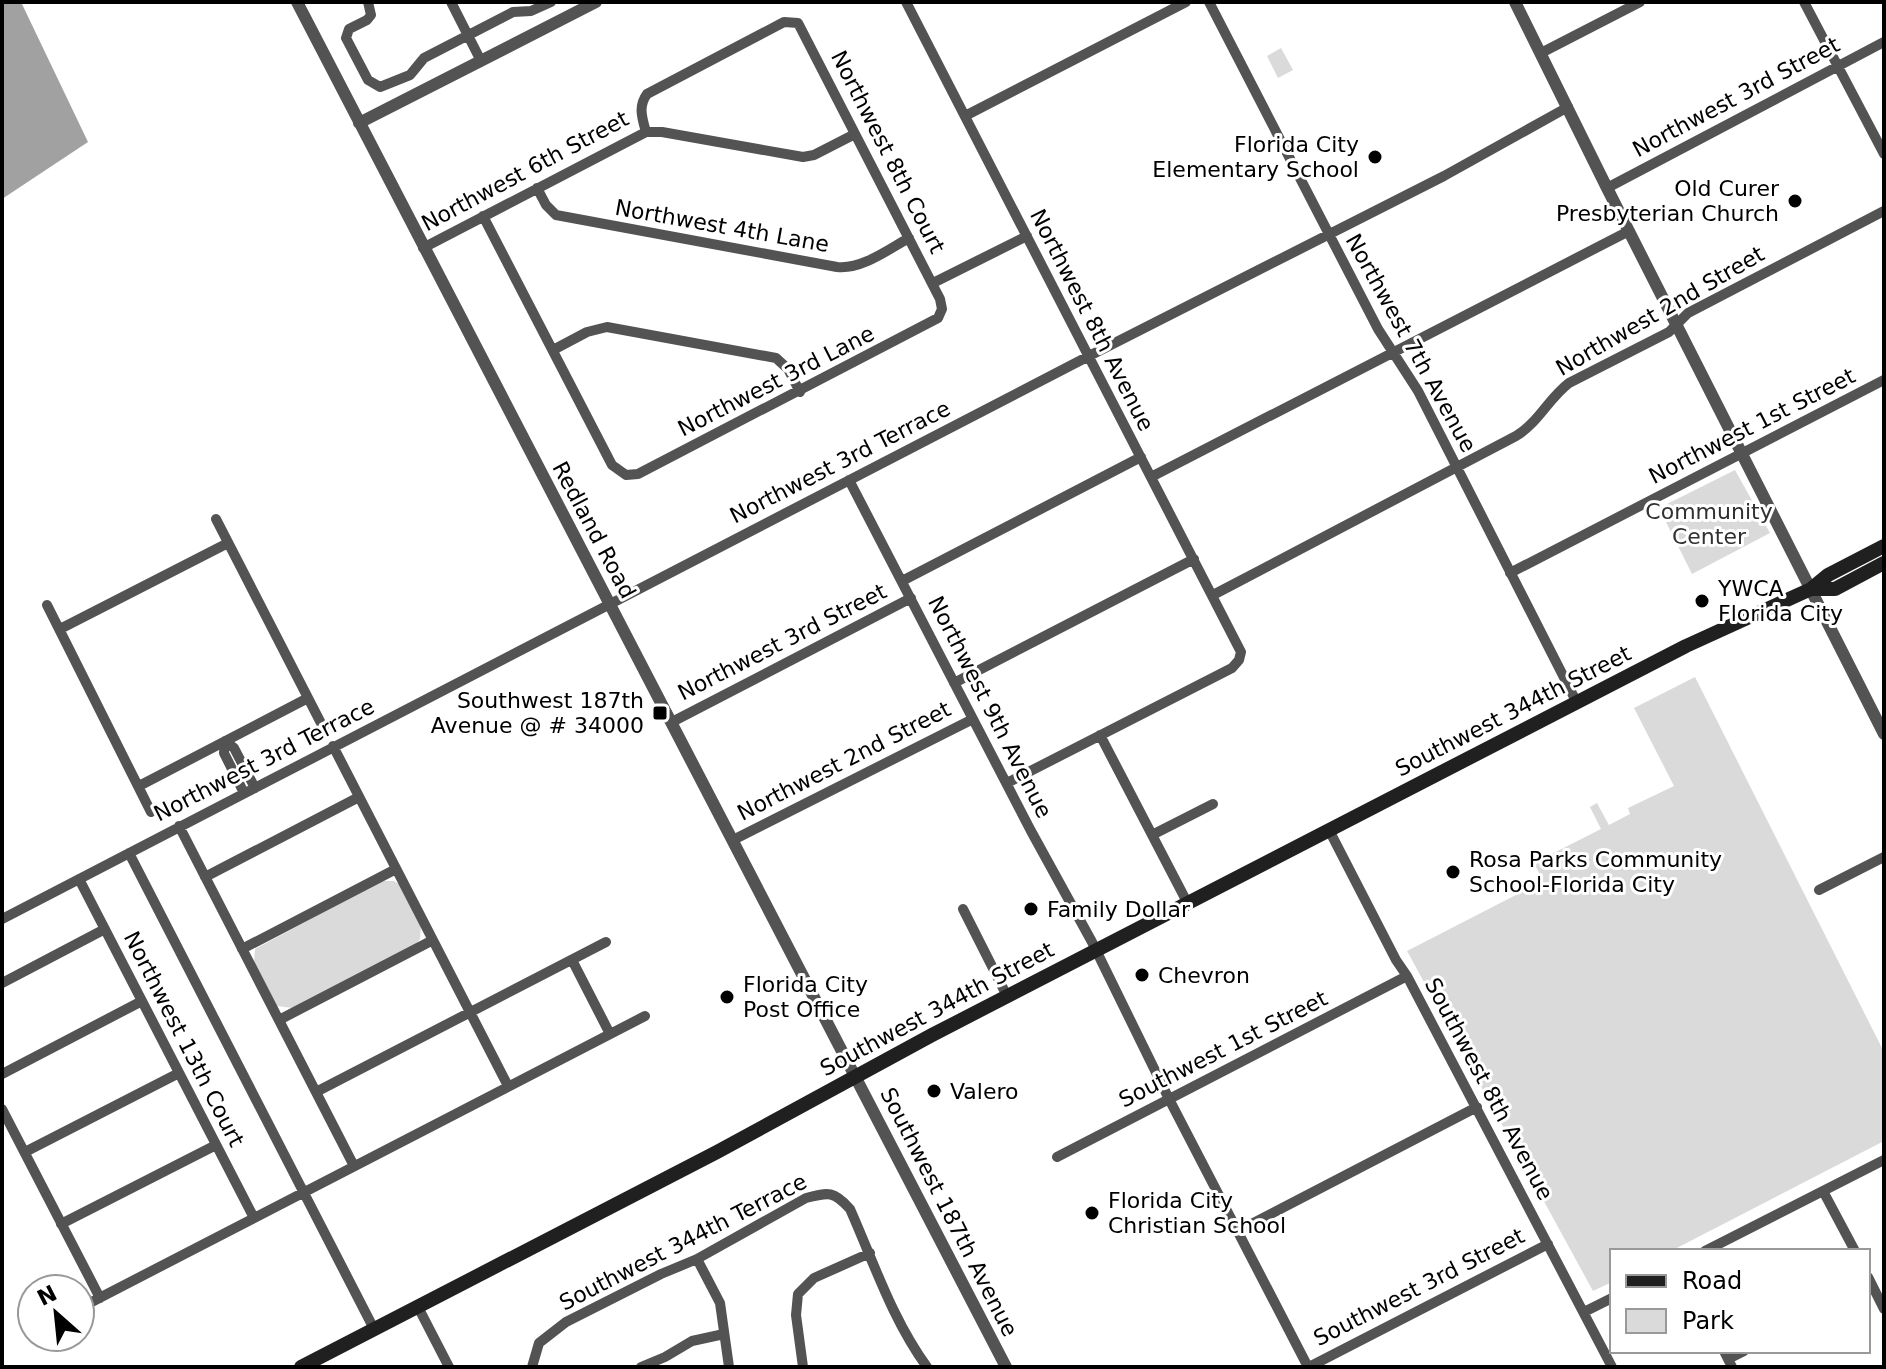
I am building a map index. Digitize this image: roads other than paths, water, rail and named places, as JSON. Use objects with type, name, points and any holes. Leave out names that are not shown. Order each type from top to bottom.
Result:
[{"type":"main road","name":"Southwest 344th Street","points":[[301,1367],[1329,830],[1725,627],[1811,589],[1828,575],[1884,546]]},
{"type":"main road","name":"Southwest 344th Street","points":[[1811,589],[1835,589],[1884,563]]},
{"type":"street","name":"Redland Road","points":[[297,2],[856,1076]]},
{"type":"street","points":[[368,2],[371,15],[349,29],[346,38],[368,80],[380,87],[410,75],[424,58],[513,12],[531,11],[551,2]]},
{"type":"street","points":[[451,2],[481,61]]},
{"type":"street","points":[[359,123],[596,2]]},
{"type":"street","name":"Northwest 8th Avenue","points":[[906,2],[1240,645],[1241,656],[1232,668],[1100,735]]},
{"type":"street","points":[[965,116],[1186,2]]},
{"type":"street","name":"Northwest 7th Avenue","points":[[1209,2],[1378,329],[1410,377],[1577,703]]},
{"type":"street","points":[[1515,2],[1884,732]]},
{"type":"street","points":[[1541,53],[1640,2]]},
{"type":"street","points":[[1804,2],[1884,154]]},
{"type":"street","name":"Northwest 6th Street","points":[[423,248],[646,132],[641,104],[647,94],[784,22]]},
{"type":"street","name":"Northwest 8th Court","points":[[784,22],[798,23],[808,38],[933,283],[942,304],[941,314]]},
{"type":"street","name":"Northwest 3rd Street","points":[[1607,188],[1884,42]]},
{"type":"street","name":"Northwest 3rd Terrace","points":[[2,919],[1089,356],[1431,183],[1568,107]]},
{"type":"street","points":[[646,132],[662,132],[803,157],[814,155],[855,134]]},
{"type":"street","name":"Northwest 4th Lane","points":[[537,188],[546,205],[556,215],[837,267],[848,268],[909,238]]},
{"type":"street","name":"Northwest 2nd Street","points":[[1213,595],[1525,430],[1569,383],[1669,332],[1688,313],[1884,211]]},
{"type":"street","points":[[483,216],[553,350],[594,329],[607,327],[776,358],[788,369],[800,392]]},
{"type":"street","points":[[1151,477],[1629,231]]},
{"type":"street","points":[[933,283],[1027,236]]},
{"type":"street","name":"Northwest 3rd Lane","points":[[553,350],[612,465],[626,475],[638,474],[930,324],[941,314]]},
{"type":"street","name":"Northwest 1st Street","points":[[1510,573],[1884,380]]},
{"type":"street","name":"Northwest 3rd Street","points":[[902,581],[1141,457]]},
{"type":"street","name":"Northwest 9th Avenue","points":[[849,480],[1096,951],[1169,1099],[1309,1367]]},
{"type":"street","points":[[216,519],[324,729]]},
{"type":"street","points":[[60,629],[228,543]]},
{"type":"street","name":"Northwest 2nd Street","points":[[954,683],[1194,559]]},
{"type":"street","name":"Northwest 3rd Street","points":[[672,722],[911,598]]},
{"type":"street","points":[[47,605],[151,812]]},
{"type":"street","points":[[139,786],[308,698]]},
{"type":"street","name":"Northwest 2nd Street","points":[[733,840],[973,719]]},
{"type":"street","points":[[1007,783],[1100,735],[1188,904]]},
{"type":"street","points":[[225,741],[224,753],[250,790]]},
{"type":"street","points":[[333,746],[508,1086]]},
{"type":"street","points":[[205,877],[359,797]]},
{"type":"street","points":[[1152,835],[1213,804]]},
{"type":"street","points":[[179,826],[354,1166]]},
{"type":"street","name":"Southwest 8th Avenue","points":[[1329,830],[1612,1367]]},
{"type":"street","points":[[129,853],[374,1329]]},
{"type":"street","points":[[1819,890],[1884,857]]},
{"type":"street","points":[[242,949],[396,869]]},
{"type":"street","name":"Northwest 13th Court","points":[[79,879],[254,1218]]},
{"type":"street","points":[[963,909],[1007,996]]},
{"type":"street","points":[[2,983],[105,929]]},
{"type":"street","points":[[279,1020],[433,940]]},
{"type":"street","points":[[316,1092],[606,942]]},
{"type":"street","points":[[572,960],[610,1034]]},
{"type":"street","name":"Southwest 1st Street","points":[[1057,1157],[1407,976]]},
{"type":"street","points":[[2,1074],[142,1001]]},
{"type":"street","points":[[96,1300],[645,1016]]},
{"type":"street","points":[[25,1152],[179,1073]]},
{"type":"street","name":"Southwest 187th Avenue","points":[[856,1076],[1006,1367]]},
{"type":"street","points":[[1238,1231],[1477,1107]]},
{"type":"street","points":[[2,1109],[100,1298]]},
{"type":"street","points":[[61,1224],[216,1145]]},
{"type":"street","points":[[1709,1249],[1884,1160]]},
{"type":"street","points":[[1823,1191],[1854,1249]]},
{"type":"street","name":"Southwest 344th Terrace","points":[[532,1367],[539,1343],[566,1322],[697,1259],[806,1198],[827,1193],[840,1198],[850,1209],[870,1253]]},
{"type":"street","name":"Southwest 3rd Street","points":[[1309,1367],[1548,1244]]},
{"type":"street","points":[[803,1367],[796,1315],[798,1294],[814,1278],[870,1253],[901,1328],[927,1367]]},
{"type":"street","points":[[697,1259],[720,1303],[729,1367]]},
{"type":"street","points":[[1870,1285],[1884,1309]]},
{"type":"street","points":[[1584,1312],[1610,1299]]},
{"type":"street","points":[[418,1307],[449,1367]]},
{"type":"street","points":[[641,1367],[692,1341],[724,1334]]},
{"type":"place","name":"Florida City Elementary School","points":[[1375,157]]},
{"type":"place","name":"Old Curer Presbyterian Church","points":[[1795,201]]},
{"type":"place","name":"YWCA Florida City","points":[[1702,601]]},
{"type":"place","name":"Southwest 187th Avenue @ # 34000","points":[[660,713]]},
{"type":"place","name":"Rosa Parks Community School-Florida City","points":[[1453,872]]},
{"type":"place","name":"Family Dollar","points":[[1031,909]]},
{"type":"place","name":"Chevron","points":[[1142,975]]},
{"type":"place","name":"Florida City Post Office","points":[[727,997]]},
{"type":"place","name":"Valero","points":[[934,1091]]},
{"type":"place","name":"Florida City Christian School","points":[[1092,1213]]},
{"type":"park label","name":"Community Center","points":[[1709,524]]}]
